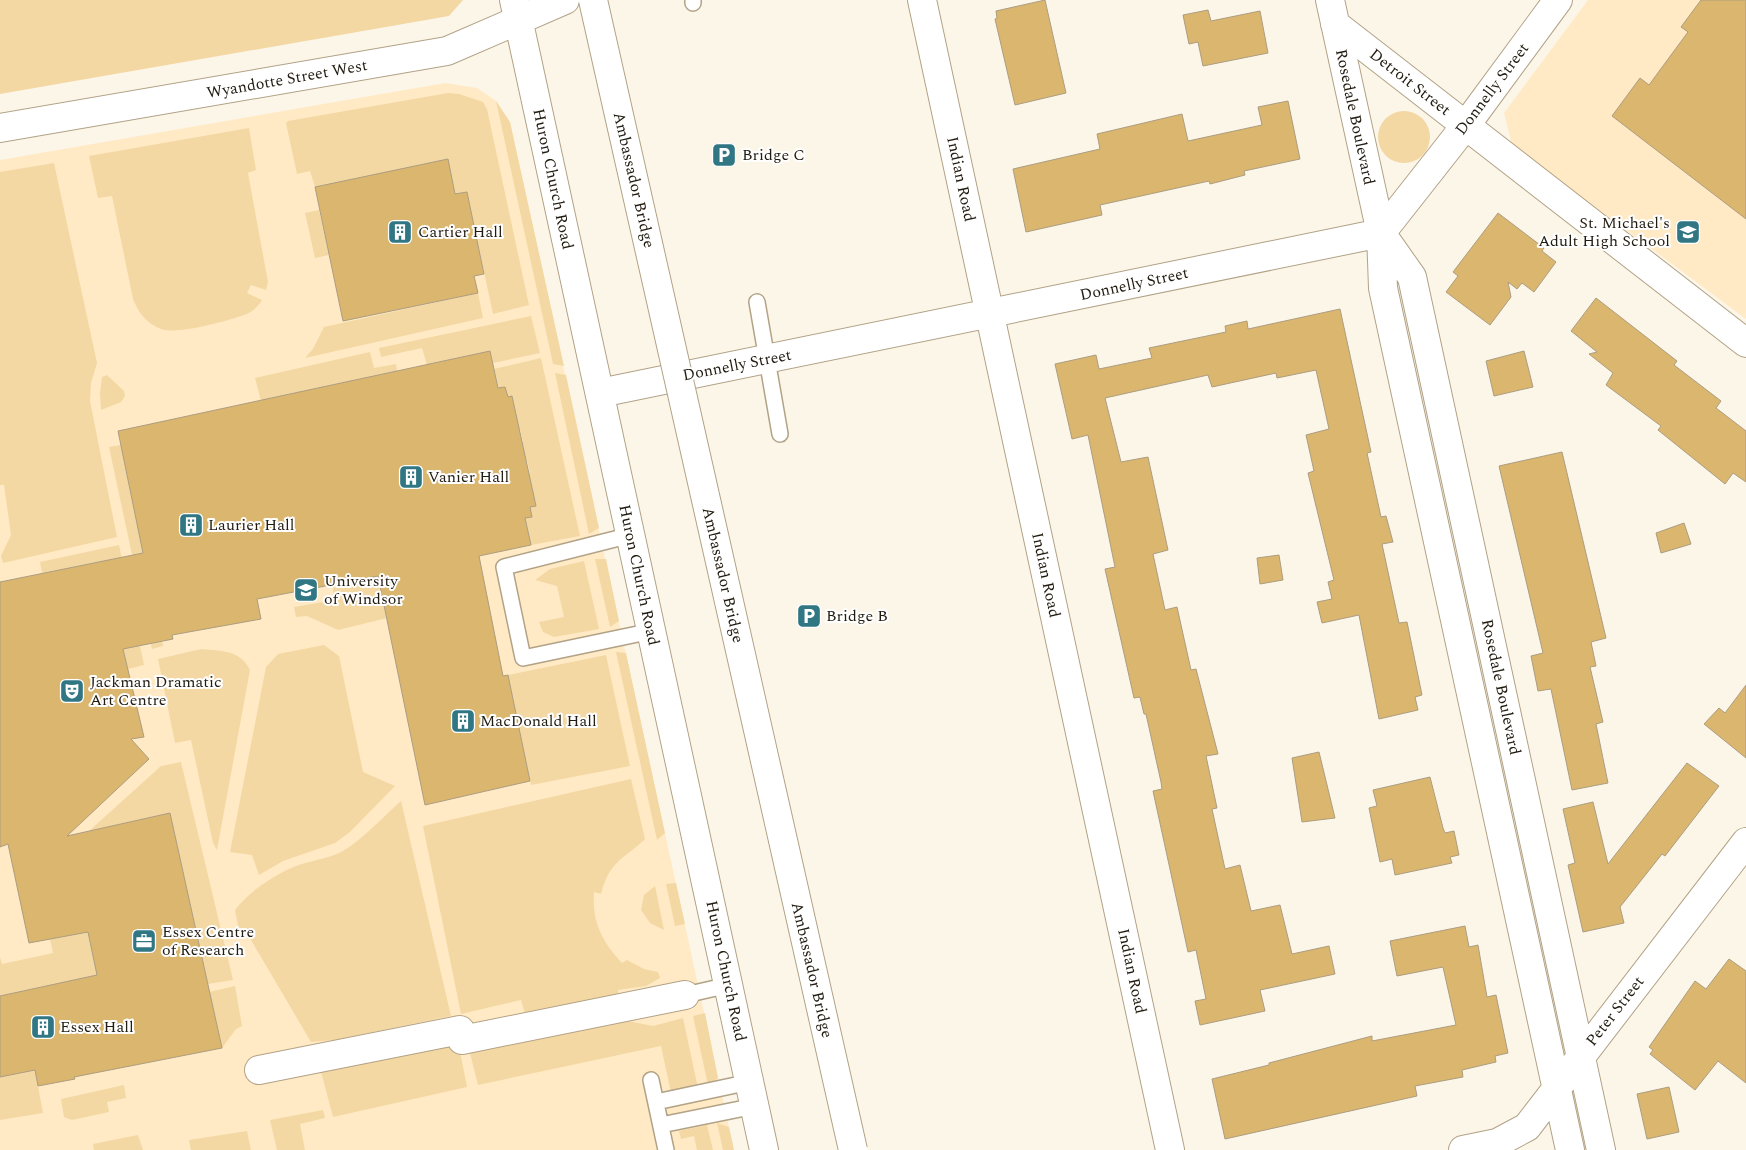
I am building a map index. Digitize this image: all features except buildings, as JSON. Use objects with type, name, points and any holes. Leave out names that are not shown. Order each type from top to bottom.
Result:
[{"type":"main road","name":"Wyandotte Street West","points":[[0,128],[446,51],[516,10],[564,0]]},
{"type":"main road","name":"Ambassador Bridge","points":[[593,0],[853,1150]]},
{"type":"main road","name":"Indian Road","points":[[922,0],[1170,1150]]},
{"type":"main road","name":"Donnelly Street","points":[[600,393],[1381,233],[1466,126],[1558,0]]},
{"type":"main road","name":"Huron Church Road","points":[[516,10],[764,1150]]},
{"type":"main road","name":"Detroit Street","points":[[1332,12],[1466,126],[1746,343]]},
{"type":"main road","name":"Rosedale Boulevard","points":[[1332,12],[1381,233],[1383,288],[1570,1150]]},
{"type":"main road","name":"Rosedale Boulevard","points":[[1381,233],[1412,277],[1601,1150]]},
{"type":"main road","name":"Peter Street","points":[[1463,1150],[1497,1143],[1527,1127],[1746,842]]},
{"type":"main road","points":[[259,1070],[460,1030],[462,1040],[685,995]]},
{"type":"lane","points":[[757,302],[780,434]]},
{"type":"lane","points":[[1425,480],[1454,472]]},
{"type":"lane","points":[[631,535],[504,567],[523,658],[652,631]]},
{"type":"lane","points":[[1465,665],[1494,656]]},
{"type":"lane","points":[[1504,844],[1533,836]]},
{"type":"lane","points":[[685,995],[728,986]]},
{"type":"lane","points":[[651,1080],[666,1150]]},
{"type":"lane","points":[[656,1102],[752,1094]]},
{"type":"lane","points":[[661,1125],[752,1094]]},
{"type":"shaded area","points":[[0,0],[463,0],[449,16],[0,94]]},
{"type":"shaded area","name":"St. Michael's Adult High School","points":[[1588,0],[1746,0],[1746,319],[1512,145],[1504,113]]},
{"type":"shaded area","name":"University of Windsor","points":[[445,83],[477,88],[496,101],[510,122],[734,1150],[0,1150],[0,160]]},
{"type":"shaded area","points":[[448,93],[459,94],[483,102],[487,109],[529,305],[493,314],[467,192],[455,194],[448,160],[315,187],[310,171],[297,174],[286,123],[288,121]]},
{"type":"shaded area","points":[[496,101],[510,122],[564,366],[553,364]]},
{"type":"shaded area","points":[[1404,111],[1414,113],[1422,119],[1428,127],[1430,137],[1428,147],[1422,155],[1414,161],[1404,163],[1394,161],[1386,155],[1380,147],[1378,137],[1380,127],[1386,119],[1394,113]]},
{"type":"shaded area","points":[[249,128],[256,170],[248,173],[268,282],[266,290],[251,285],[247,293],[262,300],[257,307],[247,314],[215,324],[178,330],[156,327],[144,317],[133,299],[112,196],[98,198],[89,156]]},
{"type":"shaded area","points":[[54,163],[97,363],[91,383],[90,401],[117,537],[3,563],[1,556],[11,535],[4,485],[0,485],[0,172]]},
{"type":"shaded area","points":[[319,210],[329,255],[315,258],[305,213]]},
{"type":"shaded area","points":[[478,293],[483,318],[305,358],[313,349],[324,327]]},
{"type":"shaded area","points":[[531,316],[540,353],[493,363],[490,351],[427,365],[422,348],[381,357],[379,348]]},
{"type":"shaded area","points":[[370,352],[374,368],[396,364],[397,371],[261,401],[255,378]]},
{"type":"shaded area","points":[[541,358],[580,536],[531,545],[525,518],[530,507],[536,505],[533,493],[527,494],[523,476],[530,473],[527,460],[521,461],[516,444],[523,442],[520,429],[513,430],[509,411],[515,410],[512,396],[508,397],[505,387],[499,388],[494,369]]},
{"type":"shaded area","points":[[555,373],[566,375],[599,528],[589,534]]},
{"type":"shaded area","points":[[107,375],[124,391],[125,396],[121,402],[101,410],[100,393],[102,377]]},
{"type":"shaded area","points":[[121,445],[163,646],[152,649],[109,447]]},
{"type":"shaded area","points":[[119,545],[144,665],[128,669],[103,561],[42,573],[40,562]]},
{"type":"shaded area","points":[[595,559],[606,559],[619,621],[610,627]]},
{"type":"shaded area","points":[[584,561],[599,629],[554,637],[543,632],[539,622],[564,617],[557,586],[535,580],[550,569]]},
{"type":"shaded area","points":[[378,576],[387,618],[338,630],[307,616],[296,617],[294,607],[335,600],[332,585]]},
{"type":"shaded area","points":[[324,645],[339,656],[363,772],[395,786],[350,832],[335,843],[283,861],[259,875],[252,855],[230,852],[266,667],[278,654]]},
{"type":"shaded area","points":[[201,649],[223,651],[236,655],[246,663],[250,670],[217,850],[213,843],[191,740],[175,743],[158,659]]},
{"type":"shaded area","points":[[616,652],[626,653],[665,833],[657,840]]},
{"type":"shaded area","points":[[606,655],[630,766],[531,785],[508,675]]},
{"type":"shaded area","points":[[181,762],[233,980],[208,984],[170,813],[89,831],[161,766]]},
{"type":"shaded area","points":[[631,779],[645,839],[613,867],[601,894],[594,892],[595,913],[604,939],[622,963],[627,960],[644,969],[658,972],[660,978],[646,986],[618,990],[619,998],[526,1017],[521,1000],[461,1014],[423,826]]},
{"type":"shaded area","points":[[401,801],[451,1016],[334,1040],[311,1042],[248,935],[240,936],[235,910],[257,888],[286,870],[331,856],[346,849]]},
{"type":"shaded area","points":[[676,883],[685,924],[675,926],[666,884]]},
{"type":"shaded area","points":[[655,886],[664,930],[650,923],[641,910],[644,895]]},
{"type":"shaded area","points":[[88,932],[97,975],[0,996],[0,957],[2,964],[53,953],[50,939]]},
{"type":"shaded area","points":[[235,986],[242,1026],[236,1029],[222,1048],[209,992]]},
{"type":"shaded area","points":[[705,1013],[718,1078],[708,1085],[693,1016]]},
{"type":"shaded area","points":[[683,1018],[698,1088],[671,1093],[661,1046],[478,1085],[470,1053],[623,1020],[653,1026]]},
{"type":"shaded area","points":[[458,1041],[467,1087],[333,1117],[320,1068]]},
{"type":"shaded area","points":[[35,1070],[43,1113],[0,1120],[0,1077]]},
{"type":"shaded area","points":[[124,1085],[126,1098],[107,1102],[109,1112],[72,1120],[64,1117],[61,1099]]},
{"type":"shaded area","points":[[323,1110],[325,1118],[300,1124],[305,1150],[277,1150],[270,1120]]},
{"type":"shaded area","points":[[717,1123],[729,1127],[734,1150],[723,1150]]},
{"type":"shaded area","points":[[707,1125],[713,1150],[697,1150],[694,1136],[681,1139],[679,1131]]},
{"type":"shaded area","points":[[247,1131],[251,1150],[191,1150],[189,1140]]},
{"type":"shaded area","points":[[138,1135],[143,1150],[94,1150],[93,1144]]},
{"type":"place","name":"Bridge C","points":[[724,155]]},
{"type":"place","name":"Cartier Hall","points":[[400,232]]},
{"type":"place","name":"St. Michael's Adult High School","points":[[1688,232]]},
{"type":"place","name":"Vanier Hall","points":[[411,477]]},
{"type":"place","name":"Laurier Hall","points":[[191,525]]},
{"type":"place","name":"University of Windsor","points":[[306,590]]},
{"type":"place","name":"Bridge B","points":[[809,616]]},
{"type":"place","name":"Jackman Dramatic Art Centre","points":[[72,691]]},
{"type":"place","name":"MacDonald Hall","points":[[463,721]]},
{"type":"place","name":"Essex Centre of Research","points":[[144,941]]},
{"type":"place","name":"Essex Hall","points":[[43,1027]]}]
